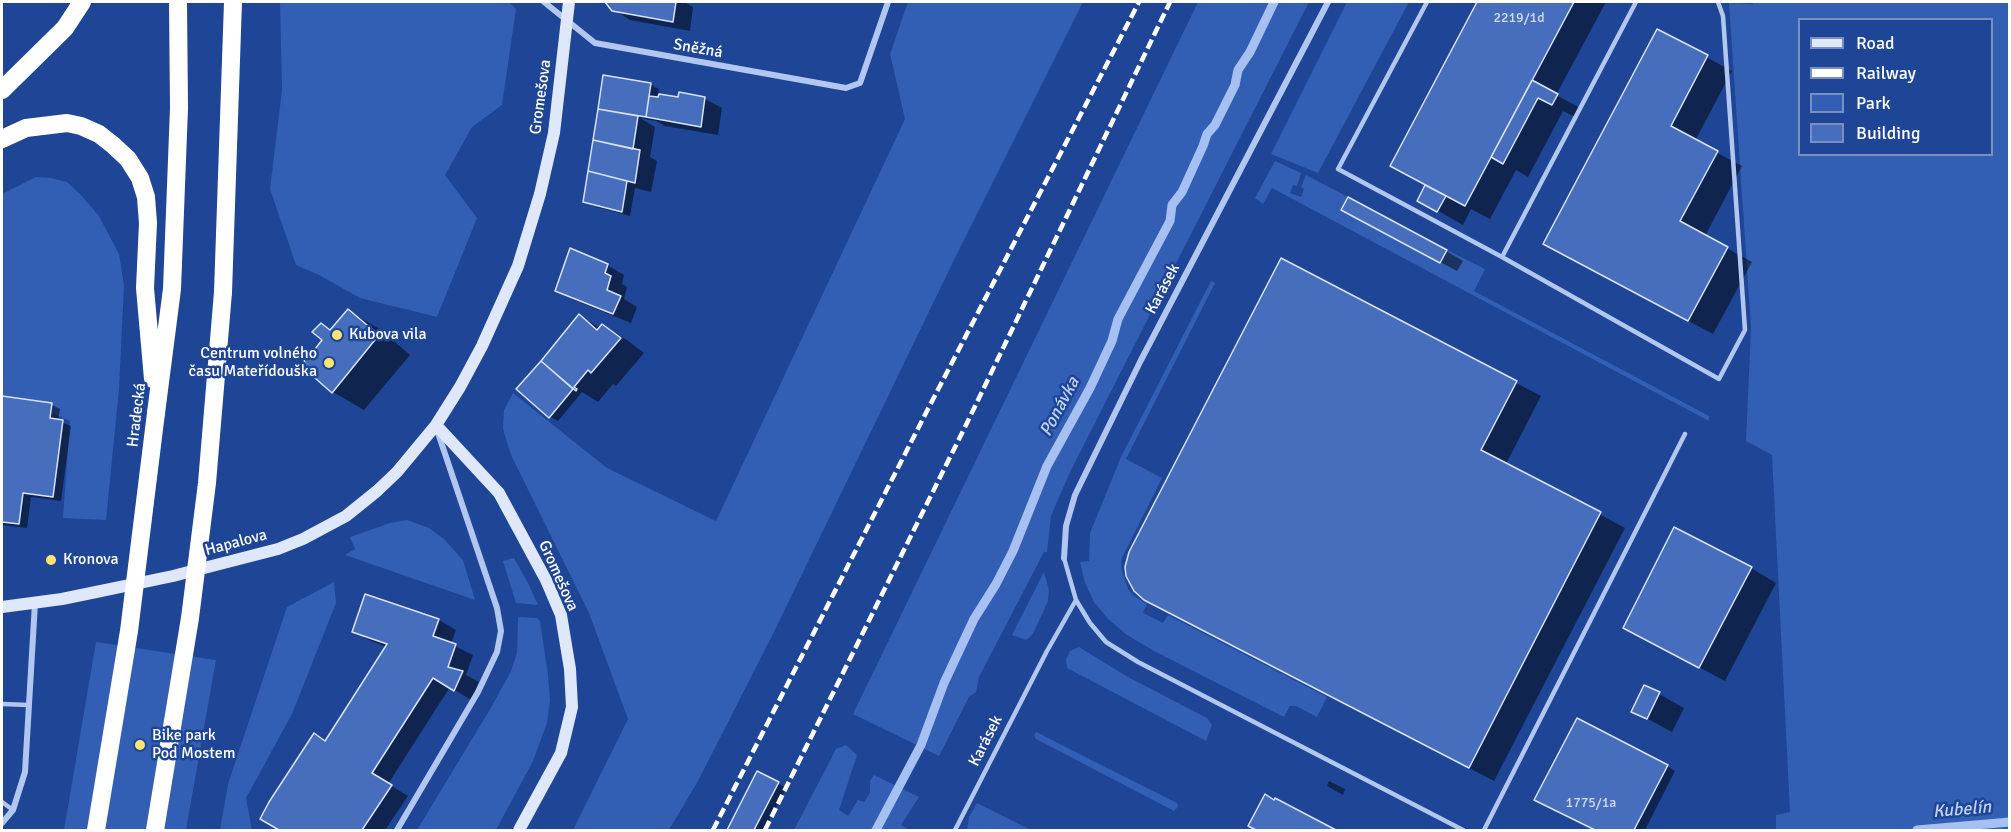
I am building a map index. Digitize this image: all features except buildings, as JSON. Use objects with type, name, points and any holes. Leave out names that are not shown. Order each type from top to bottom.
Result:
[{"type":"highway","points":[[2,90],[65,28],[82,2]]},
{"type":"highway","name":"Hradecká","points":[[96,831],[129,631],[172,290],[179,108],[178,2]]},
{"type":"highway","points":[[155,831],[193,595],[208,471],[224,292],[233,2]]},
{"type":"highway","points":[[2,139],[26,128],[67,123],[81,126],[113,145],[128,159],[140,178],[146,197],[148,223],[145,288],[156,413]]},
{"type":"street","name":"Sněžná","points":[[544,2],[595,43],[846,88],[860,82],[888,2]]},
{"type":"street","name":"Gromešova","points":[[519,831],[561,753],[572,707],[570,669],[561,615],[546,580],[499,493],[436,425],[482,346],[518,266],[540,194],[554,132],[569,2]]},
{"type":"street","name":"Karásek","points":[[1064,558],[1066,526],[1075,495],[1145,352],[1329,2]]},
{"type":"street","name":"Hapalova","points":[[2,606],[62,599],[183,574],[256,556],[303,539],[346,516],[377,491],[397,472],[436,425]]},
{"type":"street","points":[[397,831],[478,692],[497,652],[501,630],[497,608],[436,425]]},
{"type":"street","points":[[2,823],[13,810],[25,772],[35,603]]},
{"type":"lane","points":[[1427,2],[1338,169],[1502,257],[1719,379],[1746,330],[1723,16],[1718,2]]},
{"type":"lane","points":[[1502,257],[1636,2]]},
{"type":"lane","points":[[1484,831],[1685,434]]},
{"type":"lane","name":"Karásek","points":[[1064,558],[1076,600],[1090,623],[1106,642],[1138,662],[1463,831]]},
{"type":"lane","name":"Karásek","points":[[955,831],[1047,651],[1076,600]]},
{"type":"lane","points":[[2,704],[29,705]]},
{"type":"lane","points":[[2,802],[13,810]]},
{"type":"green space","points":[[280,2],[509,2],[516,9],[502,105],[472,127],[445,175],[477,218],[437,317],[360,298],[296,265],[270,189],[282,90]]},
{"type":"green space","points":[[908,2],[1083,2],[953,262],[774,632],[698,781],[669,830],[573,830],[628,719],[589,613],[511,455],[503,429],[504,410],[513,393],[607,468],[716,521],[905,119],[890,54]]},
{"type":"green space","points":[[1198,2],[1309,2],[1070,472],[1051,516],[1047,552],[1044,552],[979,677],[976,692],[969,697],[939,756],[853,714]]},
{"type":"green space","points":[[1347,2],[1409,2],[1318,173],[1271,154]]},
{"type":"green space","points":[[2009,2],[2009,830],[1776,830],[1776,815],[1790,812],[1772,455],[1746,441],[1751,328],[1729,3]]},
{"type":"green space","points":[[1275,161],[1301,173],[1297,186],[1293,185],[1290,193],[1301,197],[1304,189],[1301,187],[1306,175],[1348,197],[1341,209],[1440,262],[1447,250],[1485,269],[1474,291],[1709,416],[1709,421],[1272,188],[1263,204],[1255,198]]},
{"type":"green space","points":[[36,177],[67,182],[80,194],[99,216],[119,254],[124,285],[119,389],[106,520],[63,518],[70,421],[51,413],[52,403],[2,396],[2,194]]},
{"type":"green space","points":[[1211,281],[1215,283],[1126,459],[1162,478],[1122,558],[1121,567],[1128,589],[1147,604],[1143,613],[1163,623],[1168,615],[1327,697],[1317,717],[1296,706],[1290,706],[1284,717],[1154,651],[1127,635],[1108,619],[1094,602],[1085,583],[1080,562],[1089,561],[1090,533],[1121,457]]},
{"type":"green space","points":[[407,520],[429,528],[444,539],[463,560],[475,600],[345,555],[355,549],[350,537],[390,523]]},
{"type":"green space","points":[[514,558],[538,605],[516,603],[503,561]]},
{"type":"green space","points":[[1044,572],[1049,590],[1048,601],[1033,634],[1026,640],[1012,635]]},
{"type":"green space","points":[[334,582],[336,603],[292,714],[246,798],[252,830],[220,830],[228,784],[287,607]]},
{"type":"green space","points":[[518,618],[537,618],[540,621],[548,675],[550,700],[547,723],[533,761],[496,830],[417,830],[511,671],[517,653]]},
{"type":"green space","name":"Bike park Pod Mostem","points":[[96,642],[216,660],[186,830],[64,830]]},
{"type":"green space","points":[[1079,647],[1128,677],[1207,718],[1212,725],[1206,741],[1067,668],[1066,659],[1070,651]]},
{"type":"green space","points":[[1036,732],[1177,803],[1178,807],[1174,811],[1036,739],[1034,735]]},
{"type":"green space","points":[[846,745],[857,755],[839,810],[848,816],[858,800],[864,802],[870,793],[870,781],[874,775],[919,797],[901,825],[910,830],[794,830],[836,749]]},
{"type":"green space","points":[[977,803],[1031,830],[967,830],[969,817]]},
{"type":"waterway","name":"Ponávka","points":[[876,830],[921,745],[944,683],[974,619],[1013,551],[1047,466],[1090,388],[1112,341],[1118,319],[1170,221],[1172,205],[1182,192],[1207,134],[1215,125],[1235,85],[1238,70],[1250,52],[1274,2]]},
{"type":"waterway","name":"Kubelín","points":[[1917,830],[2010,822]]},
{"type":"railway","points":[[713,830],[1139,2]]},
{"type":"railway","points":[[765,830],[966,425],[1170,2]]},
{"type":"place","name":"Kubova vila","points":[[337,335]]},
{"type":"place","name":"Centrum volného času Mateřídouška","points":[[329,363]]},
{"type":"place","name":"Kronova","points":[[51,560]]},
{"type":"place","name":"Bike park Pod Mostem","points":[[140,745]]}]
